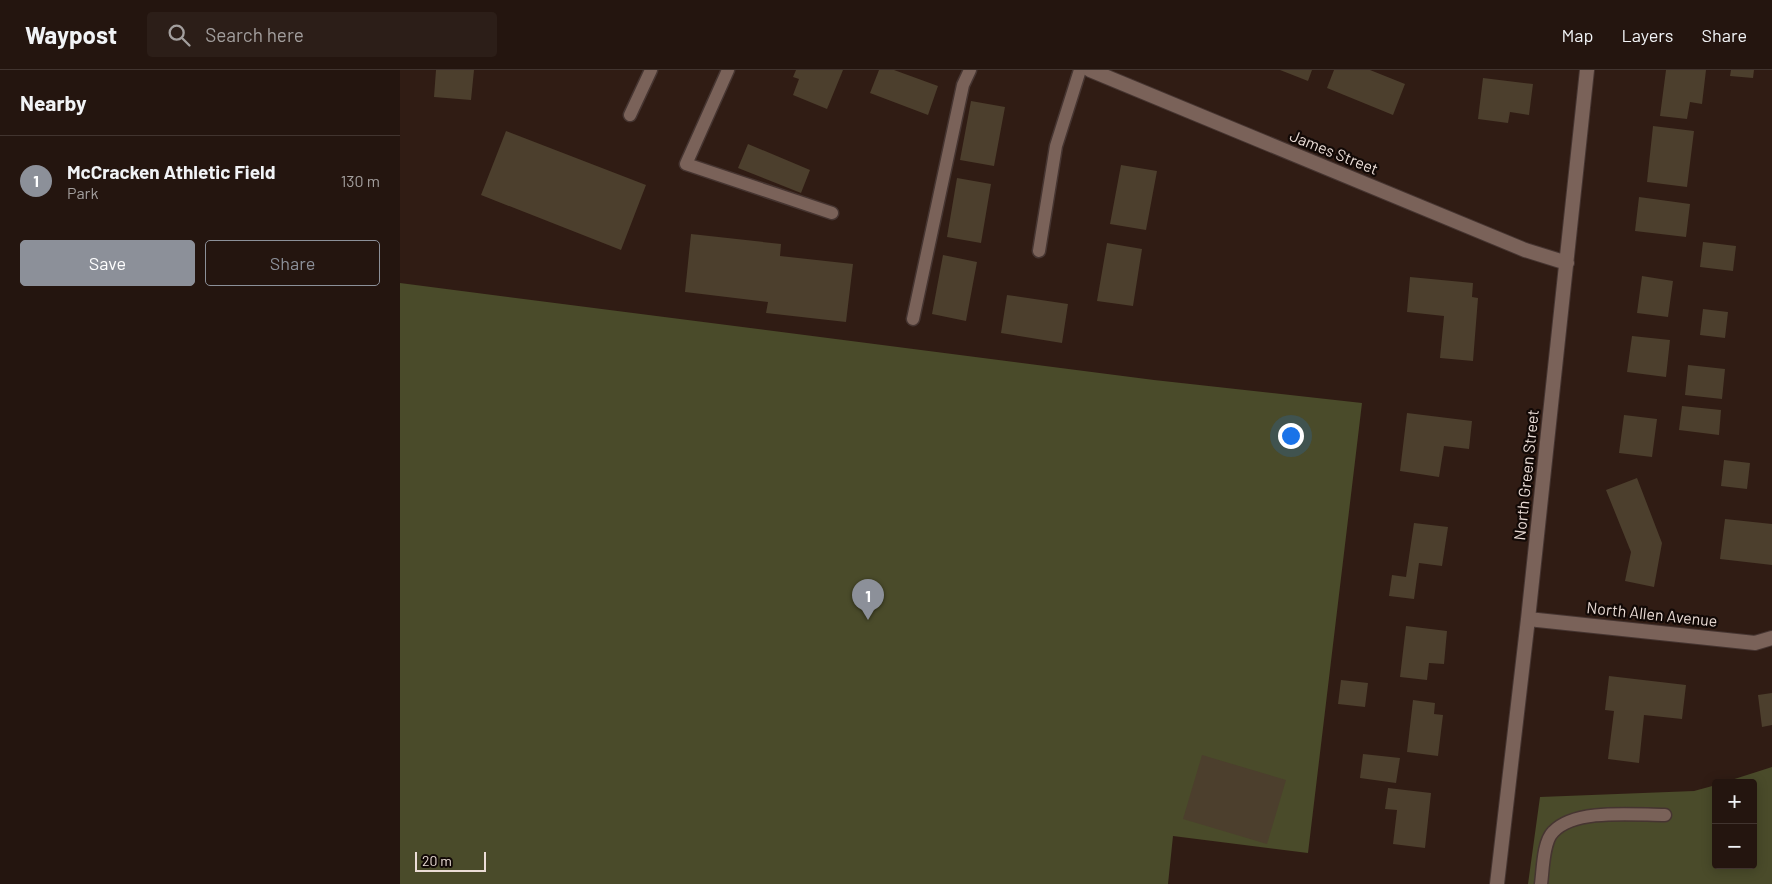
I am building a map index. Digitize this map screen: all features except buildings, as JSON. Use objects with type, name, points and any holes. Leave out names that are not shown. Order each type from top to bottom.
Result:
[{"type":"street","name":"James Street","points":[[1090,70],[1525,250],[1567,263]]},
{"type":"street","name":"North Green Street","points":[[1498,884],[1588,70]]},
{"type":"street","name":"North Allen Avenue","points":[[1528,619],[1755,643],[1772,638]]},
{"type":"lane","points":[[630,115],[651,70]]},
{"type":"lane","points":[[728,70],[686,164],[832,213]]},
{"type":"lane","points":[[913,319],[963,84],[970,70]]},
{"type":"lane","points":[[1039,251],[1056,146],[1080,70]]},
{"type":"lane","points":[[1541,884],[1546,848],[1552,832],[1569,820],[1594,815],[1666,815]]},
{"type":"green space","points":[[400,283],[1154,380],[1362,403],[1308,853],[1173,836],[1168,884],[400,884]]},
{"type":"green space","points":[[1772,767],[1772,884],[1528,884],[1540,797],[1694,791],[1712,786],[1712,869],[1757,869],[1757,779],[1734,779]]},
{"type":"place","name":"McCracken Athletic Field","points":[[868,620]]}]
